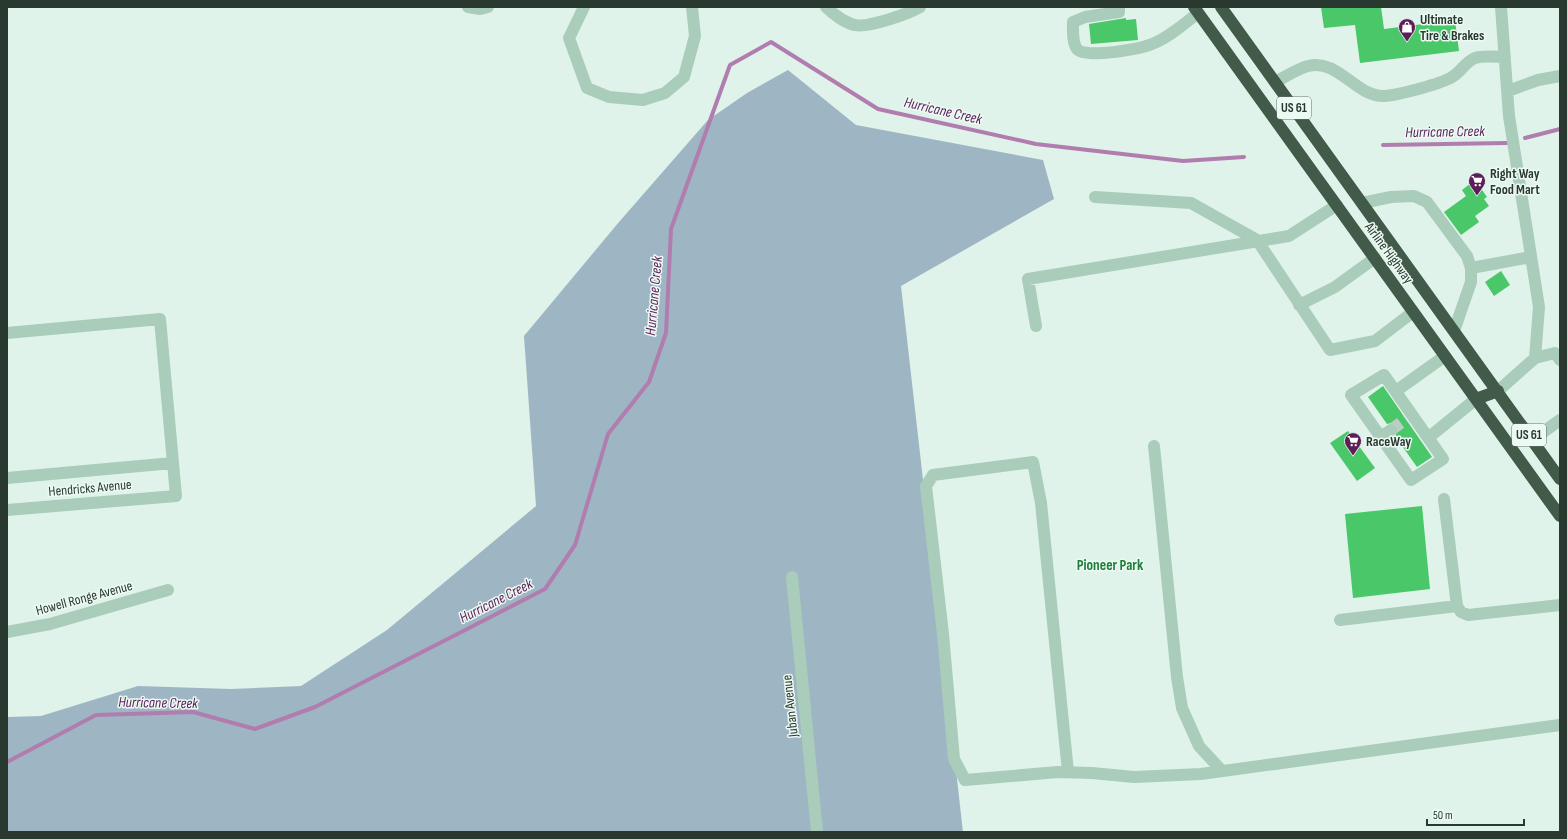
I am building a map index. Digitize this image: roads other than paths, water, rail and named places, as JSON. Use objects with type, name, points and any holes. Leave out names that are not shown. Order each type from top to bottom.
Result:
[{"type":"highway","name":"Airline Highway","points":[[1221,7],[1560,479]]},
{"type":"highway","name":"Airline Highway","points":[[1196,10],[1560,516]]},
{"type":"highway","points":[[1336,205],[1355,192]]},
{"type":"highway","points":[[1476,399],[1498,391]]},
{"type":"street","points":[[468,7],[480,9],[488,7]]},
{"type":"street","points":[[584,7],[569,38],[587,88],[609,98],[644,100],[665,93],[684,77],[695,36],[692,7]]},
{"type":"street","points":[[826,7],[833,14],[855,25],[878,22],[913,11],[920,7]]},
{"type":"street","points":[[1119,7],[1119,12],[1085,17],[1073,22],[1073,35],[1076,48],[1081,53],[1095,55],[1152,45],[1196,10]]},
{"type":"street","points":[[1501,7],[1509,116],[1539,307],[1535,358]]},
{"type":"street","points":[[1275,82],[1307,66],[1315,65],[1332,68],[1374,95],[1384,96],[1406,92],[1452,77],[1463,66],[1476,57],[1505,57]]},
{"type":"street","points":[[1508,91],[1538,80],[1560,76]]},
{"type":"street","points":[[1362,203],[1391,197],[1406,196],[1414,196],[1427,202],[1466,256],[1471,268],[1471,282],[1454,331]]},
{"type":"street","points":[[1094,197],[1191,204],[1256,240],[1330,350],[1375,341],[1413,312]]},
{"type":"street","points":[[1036,326],[1028,278],[1256,240],[1289,236],[1336,205]]},
{"type":"street","points":[[1471,268],[1531,257]]},
{"type":"street","points":[[1299,304],[1335,287],[1375,258]]},
{"type":"street","points":[[7,333],[160,319],[173,463],[7,478]]},
{"type":"street","points":[[1498,391],[1535,358],[1558,355]]},
{"type":"street","points":[[1396,391],[1445,356]]},
{"type":"street","points":[[1384,375],[1396,391],[1409,417],[1428,438],[1443,459],[1411,480],[1351,396],[1384,375]]},
{"type":"street","points":[[1428,438],[1476,399]]},
{"type":"street","points":[[1532,440],[1560,420]]},
{"type":"street","points":[[1380,436],[1391,430]]},
{"type":"street","points":[[1154,446],[1177,677],[1182,708],[1200,746],[1222,771]]},
{"type":"street","points":[[1068,772],[1041,503],[1033,462],[933,475],[926,486],[943,634],[954,760],[965,780],[1068,772],[1134,777],[1222,771],[1560,725]]},
{"type":"street","name":"Hendricks Avenue","points":[[7,510],[176,496],[173,463]]},
{"type":"street","points":[[1444,499],[1457,606],[1461,612],[1468,615],[1560,605]]},
{"type":"street","name":"Juban Avenue","points":[[792,577],[817,832]]},
{"type":"street","name":"Howell Ronge Avenue","points":[[7,632],[50,624],[168,590]]},
{"type":"street","points":[[1340,620],[1457,606]]},
{"type":"waterway","name":"Hurricane Creek","points":[[7,762],[96,715],[193,712],[255,729],[315,707],[545,589],[575,545],[608,434],[649,382],[666,333],[671,229],[730,65],[771,42],[878,109],[1036,144],[1183,161],[1244,157]]},
{"type":"waterway","name":"Hurricane Creek","points":[[1525,138],[1560,129]]},
{"type":"waterway","name":"Hurricane Creek","points":[[1383,145],[1507,143]]},
{"type":"tunnel","points":[[1391,430],[1406,419]]},
{"type":"place","name":"Ultimate Tire & Brakes","points":[[1407,42]]},
{"type":"place","name":"Right Way Food Mart","points":[[1477,196]]},
{"type":"place","name":"RaceWay","points":[[1353,456]]},
{"type":"district","name":"Pioneer Park","points":[[1110,565]]}]
